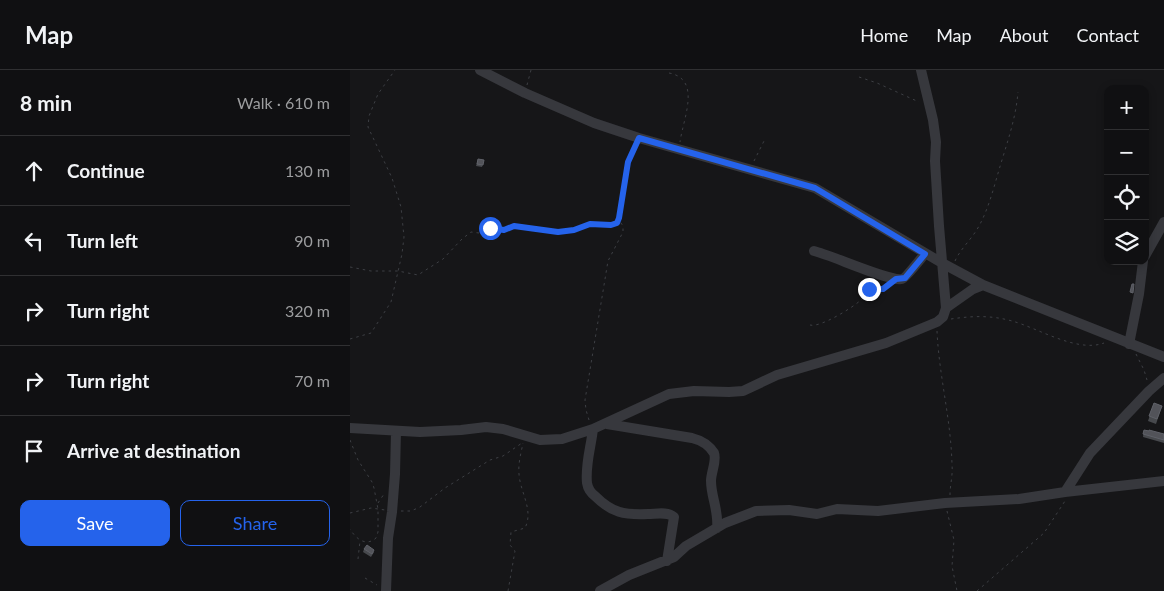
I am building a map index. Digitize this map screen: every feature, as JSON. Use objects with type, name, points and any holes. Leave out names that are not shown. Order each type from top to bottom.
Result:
[{"type":"street","points":[[480,70],[525,93],[594,123],[679,150],[815,188],[925,254],[983,285],[1164,358]]},
{"type":"street","points":[[350,428],[420,432],[486,427],[503,429],[540,440],[569,438],[606,424],[669,394],[744,391],[777,375],[886,343],[938,321],[945,314],[946,308],[935,161],[936,142],[921,70]]},
{"type":"street","points":[[1149,249],[1164,222]]},
{"type":"street","points":[[814,251],[896,279],[905,278],[925,254]]},
{"type":"street","points":[[1129,344],[1143,265]]},
{"type":"street","points":[[946,308],[973,289],[983,285]]},
{"type":"street","points":[[1066,495],[1090,453],[1149,391],[1164,378]]},
{"type":"street","points":[[606,424],[692,438],[700,440],[708,446],[715,457],[711,480],[718,517],[717,528]]},
{"type":"street","points":[[593,429],[587,484],[590,490],[610,509],[620,513],[633,515],[664,514],[674,517],[667,560]]},
{"type":"street","points":[[386,591],[388,538],[395,474],[396,431]]},
{"type":"street","points":[[600,591],[629,575],[674,557],[686,546],[729,521],[747,514],[766,510],[790,510],[818,514],[837,510],[878,511],[947,503],[1066,495],[1164,481]]},
{"type":"path","points":[[350,338],[371,332],[391,302],[404,237],[400,207],[392,178],[368,127],[369,116],[378,94],[394,70]]},
{"type":"path","points":[[525,93],[531,70]]},
{"type":"path","points":[[669,73],[682,78],[688,91],[679,150]]},
{"type":"path","points":[[859,77],[929,106]]},
{"type":"path","points":[[952,269],[960,251],[983,219],[1015,116],[1018,92]]},
{"type":"path","points":[[350,267],[371,271],[398,271],[419,275],[443,259],[471,232],[487,234],[491,228],[504,230],[514,226],[558,232],[574,230],[590,224],[611,225],[617,223],[628,162],[639,138]]},
{"type":"path","points":[[754,170],[755,159],[764,141]]},
{"type":"path","points":[[593,429],[586,410],[585,400],[608,260],[623,232],[623,226],[619,219]]},
{"type":"path","points":[[810,325],[816,326],[844,312],[862,299],[869,289],[885,288],[896,279]]},
{"type":"path","points":[[957,591],[952,566],[954,540],[947,503],[952,470],[951,442],[940,370],[938,321],[974,316],[999,318],[1051,337],[1075,343],[1096,345],[1116,338]]},
{"type":"path","points":[[1129,344],[1144,370],[1149,391]]},
{"type":"path","points":[[350,440],[358,460],[373,484],[378,509],[378,532],[376,538],[370,542],[360,540],[350,529]]},
{"type":"path","points":[[350,513],[368,508],[392,512],[411,511],[420,507],[445,488],[490,460],[503,456],[523,442],[518,472],[527,503],[528,522],[525,528],[511,532],[510,545],[515,552],[508,591]]},
{"type":"path","points":[[977,591],[1044,533],[1066,495]]},
{"type":"path","points":[[358,559],[360,540]]},
{"type":"path","points":[[365,578],[386,591]]},
{"type":"building","points":[[478,159],[484,160],[483,165],[477,164]]},
{"type":"building","points":[[1132,284],[1134,284],[1133,293],[1130,292]]},
{"type":"building","points":[[1154,403],[1162,406],[1157,419],[1149,416]]},
{"type":"building","points":[[1144,430],[1164,434],[1164,440],[1143,434]]},
{"type":"building","points":[[367,545],[374,550],[372,554],[364,549]]},
{"type":"route","points":[[490,228],[504,230],[514,226],[558,232],[574,230],[590,224],[611,225],[617,223],[628,162],[639,138],[815,188],[925,254],[905,278],[896,279],[883,289],[869,289]]}]
